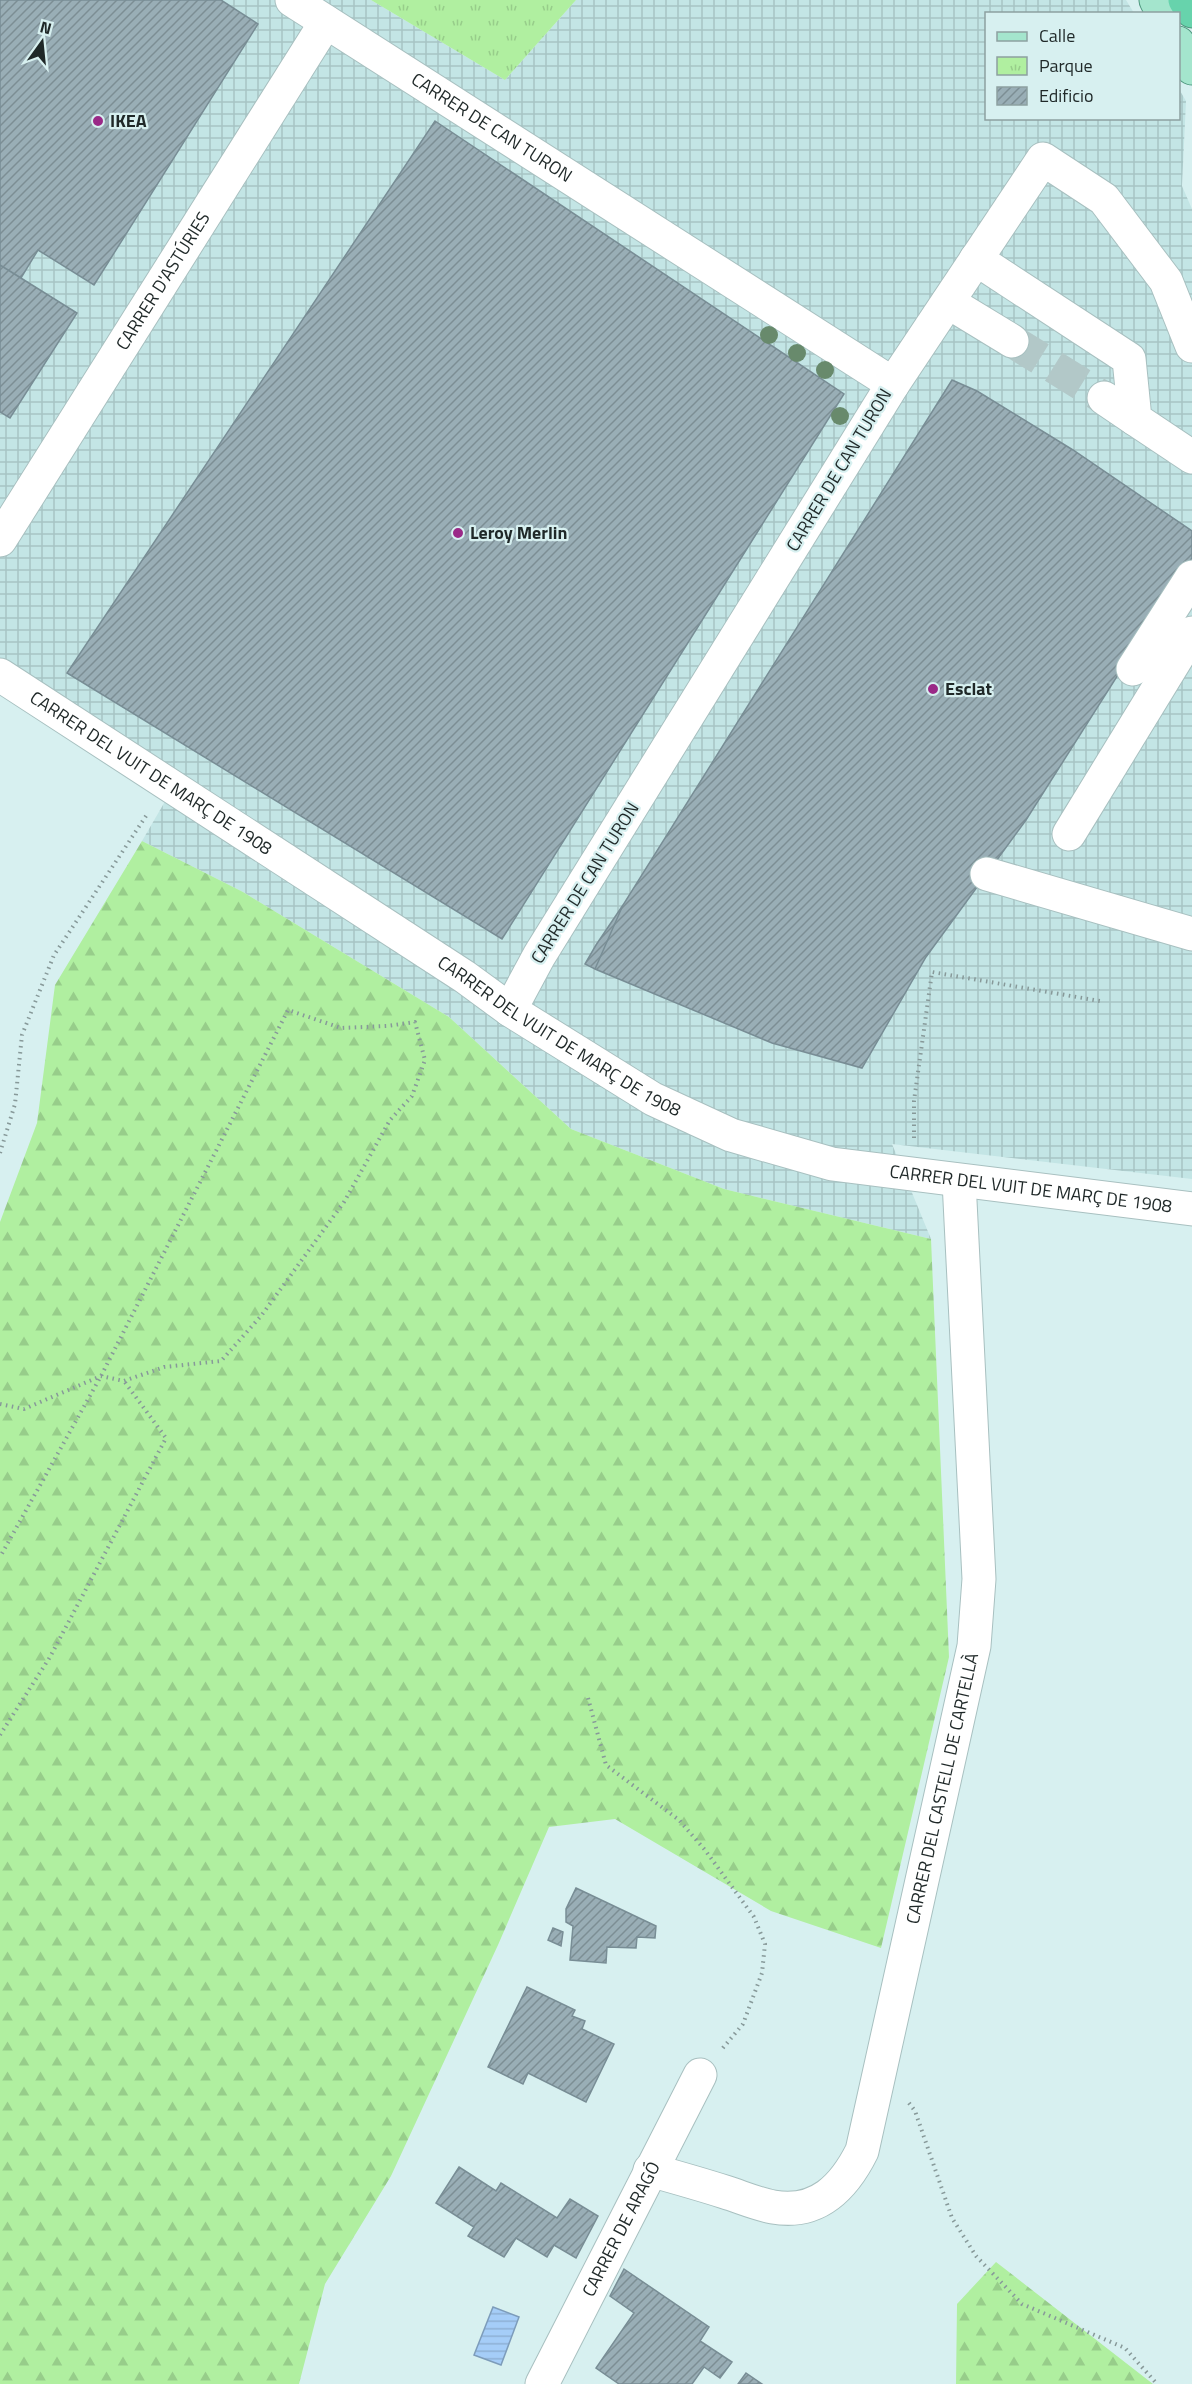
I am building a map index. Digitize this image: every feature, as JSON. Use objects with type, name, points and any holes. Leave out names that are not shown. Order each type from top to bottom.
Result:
[{"type":"highway","points":[[1185,0],[1192,11]]},
{"type":"main road","points":[[1180,45],[1192,68]]},
{"type":"street","name":"CARRER DE CAN TURON","points":[[292,0],[893,384],[545,946],[510,1010]]},
{"type":"street","name":"CARRER D'ASTÚRIES","points":[[0,540],[326,22]]},
{"type":"street","points":[[893,384],[1043,159],[1104,199],[1166,281],[1192,346]]},
{"type":"street","points":[[976,259],[1129,359],[1135,418]]},
{"type":"street","points":[[948,302],[1012,341]]},
{"type":"street","points":[[1104,398],[1192,457]]},
{"type":"street","points":[[1133,669],[1192,577]]},
{"type":"street","points":[[1069,834],[1192,633]]},
{"type":"street","name":"CARRER DEL VUIT DE MARÇ DE 1908","points":[[0,675],[465,977],[510,1010],[653,1099],[731,1135],[832,1164],[1192,1209]]},
{"type":"street","points":[[987,874],[1192,934]]},
{"type":"street","name":"CARRER DEL CASTELL DE CARTELLÀ","points":[[650,2170],[774,2207],[797,2206],[822,2200],[845,2180],[862,2151],[975,1646],[979,1579],[959,1181]]},
{"type":"street","name":"CARRER DE ARAGÓ","points":[[542,2384],[699,2074]]},
{"type":"path","points":[[0,1153],[15,1104],[22,1035],[54,954],[149,811]]},
{"type":"path","points":[[914,1175],[914,1101],[932,972],[1100,1001]]},
{"type":"path","points":[[0,1404],[24,1409],[101,1376],[124,1381],[164,1367],[221,1361],[261,1316],[344,1202],[390,1120],[412,1095],[425,1060],[415,1022],[341,1028],[288,1010],[101,1376],[0,1557]]},
{"type":"path","points":[[0,1735],[50,1657],[166,1437],[124,1381]]},
{"type":"path","points":[[588,1698],[606,1766],[679,1820],[705,1850],[754,1917],[765,1944],[762,1972],[743,2024],[699,2074]]},
{"type":"path","points":[[881,2067],[915,2110],[952,2218],[976,2256],[1022,2304],[1125,2348],[1157,2384]]},
{"type":"shaded area","points":[[0,0],[371,0],[505,80],[576,0],[1126,0],[1133,12],[985,12],[985,120],[1180,120],[1180,91],[1186,101],[1182,186],[1192,209],[1192,1179],[892,1144],[931,1239],[724,1189],[571,1129],[449,1017],[243,892],[142,841],[174,786],[0,675]]},
{"type":"green space","points":[[371,0],[576,0],[505,80]]},
{"type":"green space","points":[[142,841],[243,892],[449,1017],[571,1129],[724,1189],[931,1239],[949,1657],[881,1948],[771,1911],[615,1819],[549,1827],[498,1945],[391,2176],[325,2284],[299,2384],[0,2384],[0,1222],[37,1123],[55,985]]},
{"type":"green space","points":[[996,2262],[1153,2384],[956,2384],[957,2304]]},
{"type":"water","points":[[493,2307],[519,2317],[501,2365],[474,2355]]},
{"type":"building","name":"IKEA","points":[[0,0],[221,0],[258,24],[94,285],[38,250],[21,278],[0,265]]},
{"type":"building","name":"Leroy Merlin","points":[[435,121],[844,394],[502,939],[67,673]]},
{"type":"building","points":[[0,265],[77,313],[10,418],[0,412]]},
{"type":"building","name":"Esclat","points":[[952,380],[977,391],[1073,450],[1192,531],[1192,558],[1026,820],[926,957],[862,1068],[772,1043],[595,969],[623,905]]},
{"type":"building","points":[[623,905],[595,969],[585,964],[596,945]]},
{"type":"building","points":[[576,1888],[656,1926],[655,1938],[637,1937],[636,1948],[607,1947],[606,1963],[570,1960],[573,1926],[566,1922],[566,1909]]},
{"type":"building","points":[[553,1928],[563,1932],[561,1946],[548,1940]]},
{"type":"building","points":[[527,1987],[575,2010],[572,2016],[585,2021],[582,2029],[614,2044],[586,2102],[528,2073],[523,2084],[488,2067]]},
{"type":"building","points":[[459,2167],[496,2191],[501,2183],[557,2218],[570,2199],[598,2216],[576,2258],[554,2245],[547,2257],[516,2238],[504,2257],[468,2236],[474,2227],[436,2203]]},
{"type":"building","points":[[624,2269],[709,2327],[700,2341],[732,2362],[720,2378],[704,2367],[692,2384],[619,2384],[596,2368],[634,2313],[610,2296]]},
{"type":"building","points":[[746,2373],[762,2384],[738,2384]]},
{"type":"tunnel","points":[[1012,341],[1104,398]]},
{"type":"place","name":"IKEA","points":[[98,121]]},
{"type":"place","name":"Leroy Merlin","points":[[458,533]]},
{"type":"place","name":"Esclat","points":[[933,689]]}]
